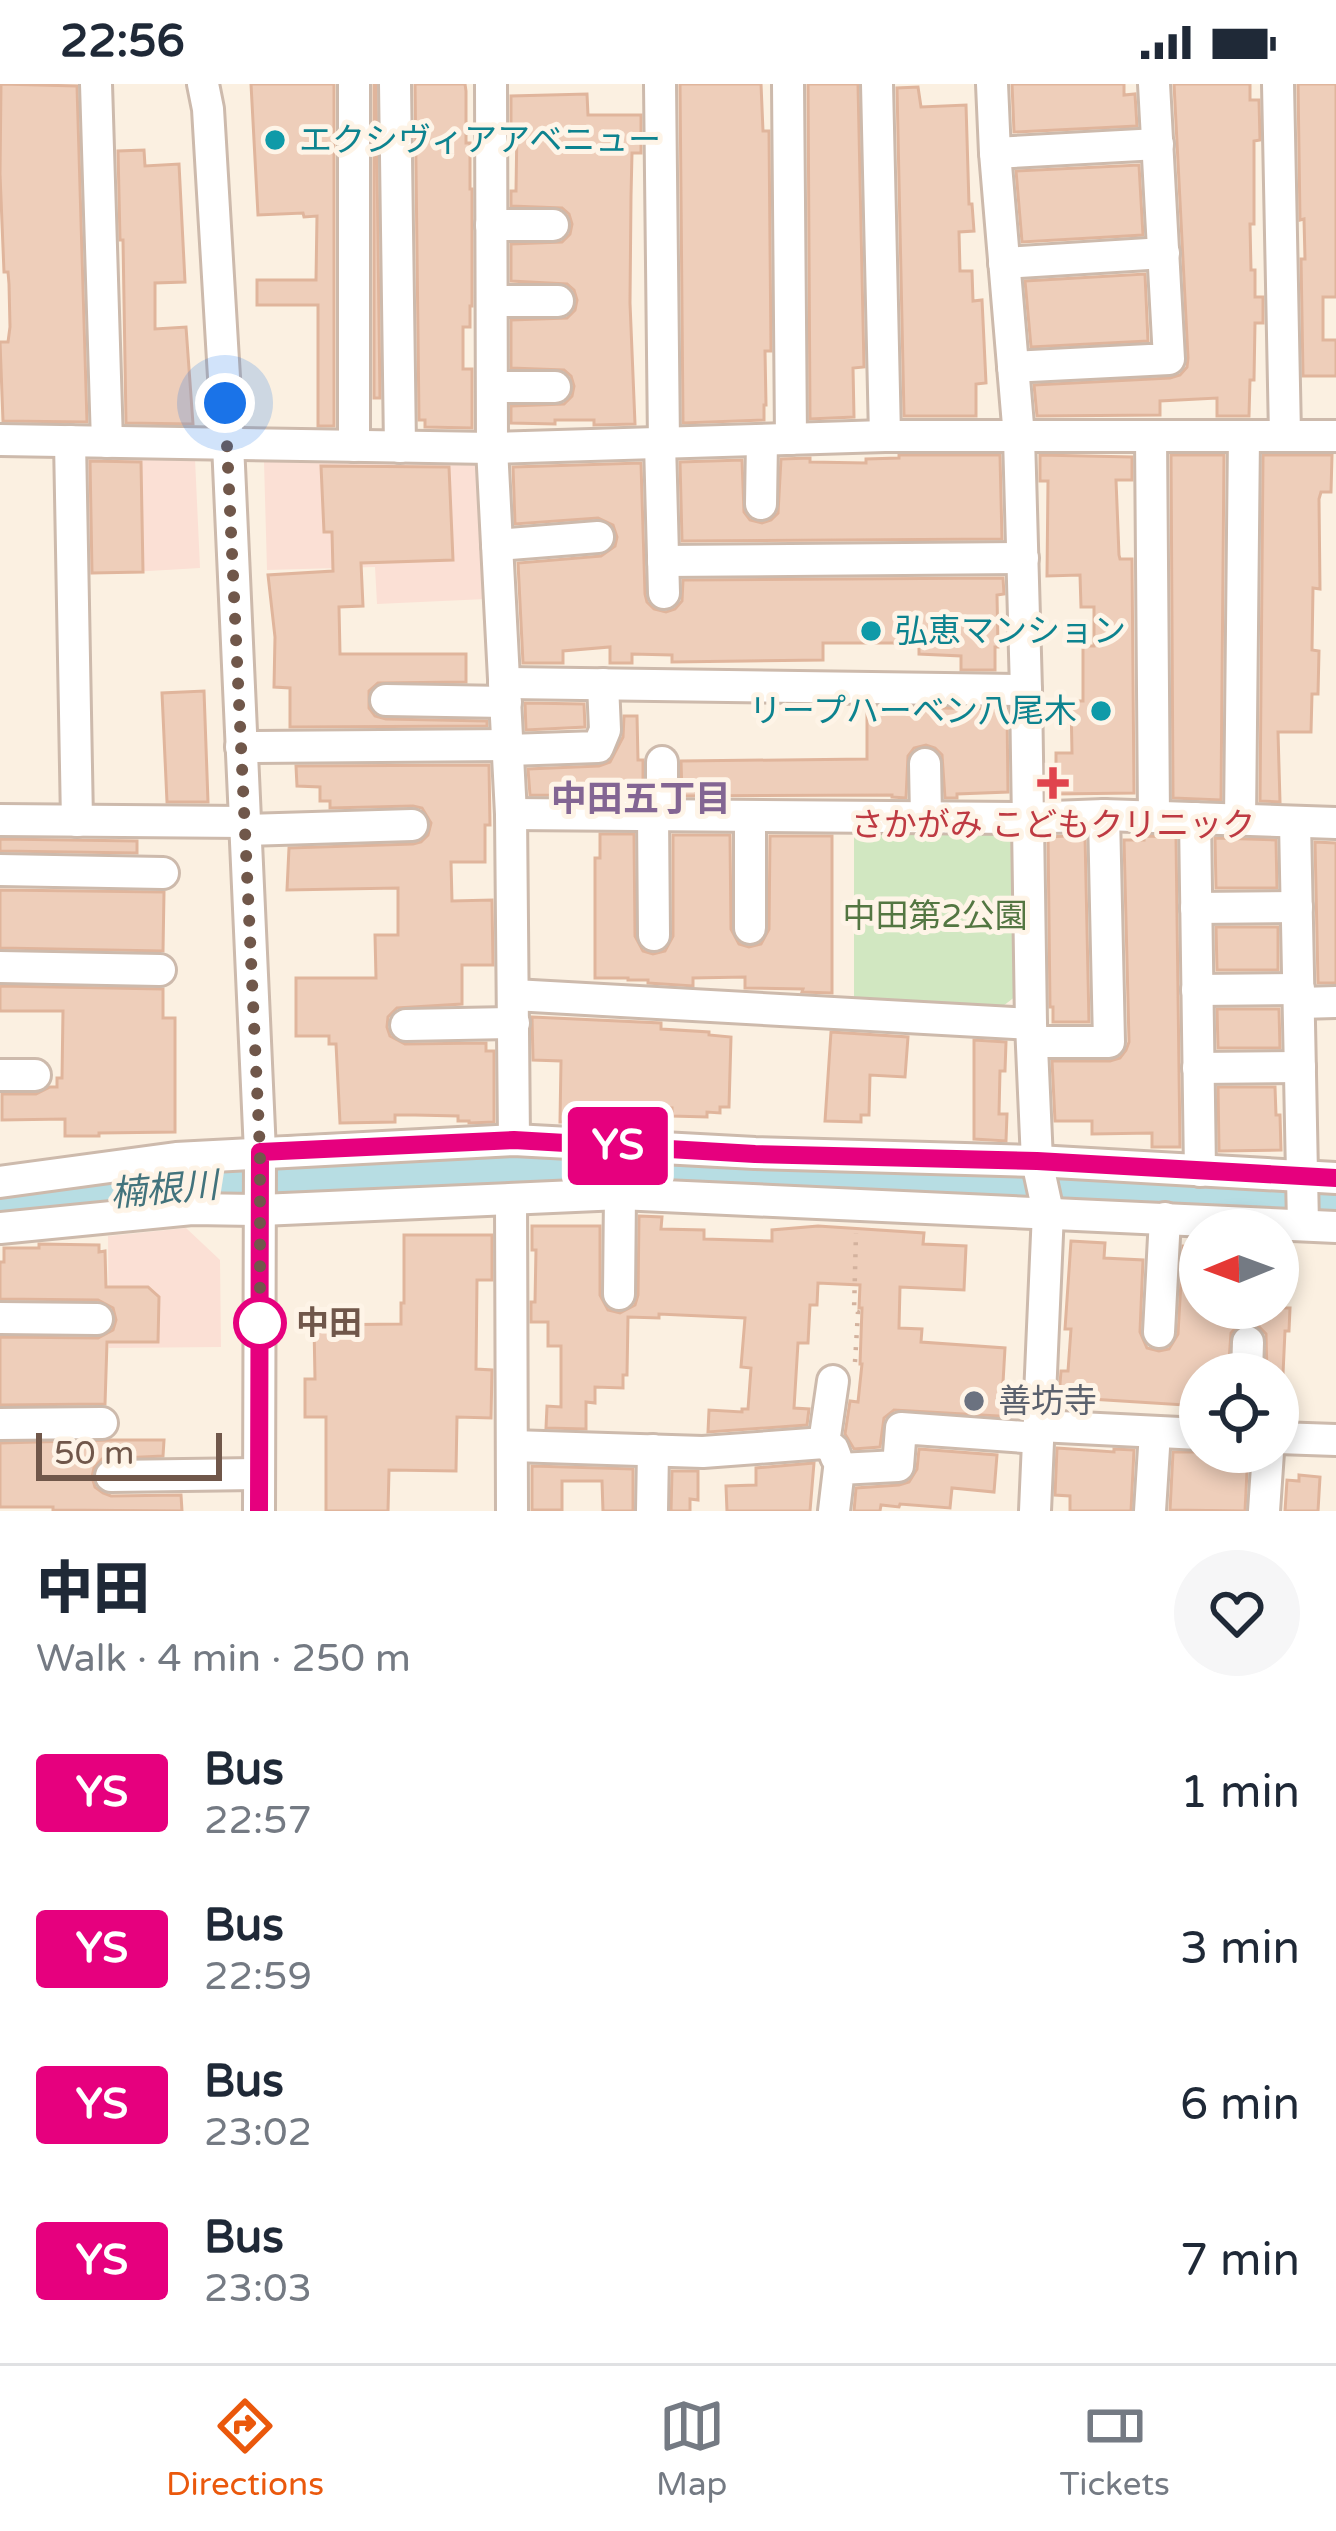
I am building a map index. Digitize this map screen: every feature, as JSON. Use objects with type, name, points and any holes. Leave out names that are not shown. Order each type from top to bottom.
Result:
[{"type":"street","points":[[96,84],[107,442]]},
{"type":"street","points":[[203,84],[228,445],[260,1181],[259,1511]]},
{"type":"street","points":[[354,84],[354,446]]},
{"type":"street","points":[[395,84],[400,447]]},
{"type":"street","points":[[491,84],[492,448],[511,814],[514,1140]]},
{"type":"street","points":[[660,84],[664,593]]},
{"type":"street","points":[[761,505],[776,440],[788,84]]},
{"type":"street","points":[[877,84],[885,436]]},
{"type":"street","points":[[992,84],[1019,437],[1031,1033],[1037,1161],[1048,1212],[1035,1511]]},
{"type":"street","points":[[1013,367],[1169,359],[1154,84]]},
{"type":"street","points":[[1278,84],[1285,434]]},
{"type":"street","points":[[995,153],[1158,144]]},
{"type":"street","points":[[491,225],[553,225]]},
{"type":"street","points":[[354,251],[397,250]]},
{"type":"street","points":[[1004,263],[1164,253]]},
{"type":"street","points":[[492,301],[558,302]]},
{"type":"street","points":[[492,387],[555,387]]},
{"type":"street","points":[[0,440],[492,448],[885,436],[1336,436]]},
{"type":"street","points":[[1151,436],[1154,817]]},
{"type":"street","points":[[1240,820],[1244,436]]},
{"type":"street","points":[[70,442],[77,821]]},
{"type":"street","points":[[497,545],[598,537]]},
{"type":"street","points":[[663,561],[1022,558]]},
{"type":"street","points":[[242,747],[598,747],[605,730],[603,684]]},
{"type":"street","points":[[386,700],[603,684],[1027,690]]},
{"type":"street","points":[[653,935],[662,762]]},
{"type":"street","points":[[925,764],[926,817]]},
{"type":"street","points":[[511,814],[1104,815],[1336,823]]},
{"type":"street","points":[[406,1025],[514,1009],[1031,1033],[1109,1042],[1104,815]]},
{"type":"street","points":[[750,928],[751,816]]},
{"type":"street","points":[[1195,818],[1200,1171]]},
{"type":"street","points":[[0,820],[412,826]]},
{"type":"street","points":[[1295,822],[1303,1202]]},
{"type":"street","points":[[0,870],[163,873]]},
{"type":"street","points":[[1196,908],[1297,907]]},
{"type":"street","points":[[0,967],[160,970]]},
{"type":"street","points":[[1197,990],[1336,1002]]},
{"type":"street","points":[[1198,1068],[1300,1067]]},
{"type":"street","points":[[0,1075],[35,1075]]},
{"type":"street","points":[[0,1228],[192,1210],[260,1181],[514,1140],[1200,1171],[1303,1202],[1336,1227]]},
{"type":"street","points":[[0,1182],[176,1158],[260,1181],[512,1199],[620,1194],[1179,1219]]},
{"type":"street","points":[[1292,1209],[1336,1178]]},
{"type":"street","points":[[619,1294],[620,1194]]},
{"type":"street","points":[[512,1199],[512,1511]]},
{"type":"street","points":[[1159,1332],[1165,1218]]},
{"type":"street","points":[[0,1318],[97,1319]]},
{"type":"street","points":[[1247,1353],[1248,1342]]},
{"type":"street","points":[[833,1381],[833,1511]]},
{"type":"street","points":[[0,1424],[102,1424]]},
{"type":"street","points":[[512,1446],[831,1456],[883,1468],[898,1466],[901,1428],[1179,1433]]},
{"type":"street","points":[[1150,1511],[1155,1432]]},
{"type":"street","points":[[1299,1439],[1336,1441]]},
{"type":"street","points":[[652,1511],[653,1450]]},
{"type":"street","points":[[1264,1511],[1267,1473]]},
{"type":"street","points":[[111,1475],[260,1474]]},
{"type":"path","points":[[833,1381],[854,1366],[856,1204]]},
{"type":"shaded area","points":[[87,451],[188,453],[195,459],[200,568],[81,575],[79,457]]},
{"type":"shaded area","points":[[270,452],[477,460],[486,599],[377,604],[375,567],[267,570],[264,462]]},
{"type":"shaded area","points":[[186,1228],[220,1260],[221,1347],[109,1348],[108,1236]]},
{"type":"green space","name":"中田第2公園","points":[[1001,826],[1014,837],[1016,996],[1003,1006],[854,1000],[854,829]]},
{"type":"building","points":[[1,84],[77,86],[87,422],[3,421],[0,342],[8,342],[10,327],[0,174]]},
{"type":"building","points":[[251,84],[334,84],[334,426],[318,426],[318,305],[257,305],[257,280],[316,280],[317,216],[258,215]]},
{"type":"building","points":[[376,84],[380,398],[374,398]]},
{"type":"building","points":[[415,84],[465,84],[472,189],[472,306],[470,327],[463,327],[463,369],[472,369],[472,428],[425,427],[425,420],[419,420]]},
{"type":"building","points":[[680,84],[761,84],[763,131],[769,131],[771,351],[765,351],[764,420],[683,423]]},
{"type":"building","points":[[808,84],[858,84],[864,367],[853,368],[854,417],[810,419]]},
{"type":"building","points":[[1012,84],[1124,84],[1124,95],[1135,94],[1137,126],[1014,132]]},
{"type":"building","points":[[1174,84],[1250,84],[1250,100],[1259,100],[1254,224],[1250,224],[1251,270],[1255,270],[1255,297],[1263,297],[1263,323],[1255,323],[1249,416],[1217,416],[1217,398],[1160,401],[1160,415],[1037,416],[1034,385],[1170,378],[1187,367]]},
{"type":"building","points":[[1298,84],[1336,84],[1336,297],[1323,297],[1323,340],[1336,340],[1336,376],[1303,376],[1301,259],[1305,259]]},
{"type":"building","points":[[918,87],[921,107],[966,105],[974,231],[959,232],[960,271],[972,271],[973,301],[982,300],[986,383],[976,384],[976,416],[904,416],[897,88]]},
{"type":"building","points":[[587,94],[588,115],[641,115],[641,153],[632,153],[631,196],[635,424],[594,425],[594,420],[511,423],[511,406],[564,404],[574,386],[564,370],[511,368],[511,320],[567,318],[577,300],[567,284],[511,281],[511,244],[562,242],[572,224],[562,208],[511,206],[511,191],[516,191],[517,125],[511,125],[511,96]]},
{"type":"building","points":[[144,150],[145,166],[179,164],[185,282],[155,283],[155,329],[186,327],[193,424],[126,423],[118,151]]},
{"type":"building","points":[[1139,165],[1143,235],[1022,242],[1016,171]]},
{"type":"building","points":[[1145,274],[1148,341],[1031,347],[1025,281]]},
{"type":"building","points":[[1000,455],[1002,539],[682,541],[680,462],[742,460],[744,512],[750,520],[762,523],[778,513],[781,459],[866,463],[866,459]]},
{"type":"building","points":[[1040,455],[1132,457],[1132,480],[1116,480],[1119,555],[1132,559],[1134,793],[1056,794],[1056,753],[1072,753],[1071,701],[1083,701],[1083,646],[1094,646],[1094,607],[1081,607],[1080,575],[1047,576],[1048,481],[1040,481]]},
{"type":"building","points":[[1171,455],[1224,455],[1221,800],[1173,798]]},
{"type":"building","points":[[1263,455],[1332,455],[1331,492],[1321,492],[1319,499],[1320,589],[1313,588],[1312,650],[1319,651],[1318,694],[1312,694],[1311,732],[1278,732],[1280,802],[1260,801]]},
{"type":"building","points":[[90,461],[141,462],[143,572],[92,573]]},
{"type":"building","points":[[641,463],[645,594],[654,609],[675,609],[682,601],[683,580],[1003,578],[1004,594],[997,595],[995,670],[961,670],[961,656],[919,654],[919,643],[823,643],[823,660],[672,662],[672,655],[632,654],[632,663],[610,663],[610,647],[563,651],[563,663],[523,663],[518,563],[601,556],[615,546],[617,537],[613,525],[598,518],[515,524],[513,467]]},
{"type":"building","points":[[321,466],[449,467],[453,560],[361,563],[363,606],[339,607],[340,654],[466,654],[466,682],[378,683],[369,691],[369,708],[386,719],[487,721],[487,726],[290,727],[290,688],[274,687],[275,637],[268,575],[333,571],[332,532],[324,532]]},
{"type":"building","points":[[204,691],[208,802],[167,802],[162,693]]},
{"type":"building","points":[[525,703],[584,704],[585,727],[526,730]]},
{"type":"building","points":[[867,707],[1007,709],[1008,792],[945,798],[942,755],[926,745],[914,748],[908,756],[906,798],[682,796],[681,761],[867,759]]},
{"type":"building","points":[[624,716],[637,716],[643,796],[530,795],[528,769],[610,762],[623,737]]},
{"type":"building","points":[[489,765],[485,862],[451,862],[452,901],[492,900],[493,965],[462,965],[462,1004],[397,1008],[388,1017],[387,1027],[390,1036],[405,1044],[486,1043],[486,1051],[494,1051],[494,1122],[395,1115],[395,1122],[340,1123],[336,1044],[329,1044],[329,1036],[296,1036],[296,978],[376,978],[375,935],[398,935],[398,888],[287,890],[289,848],[413,844],[428,835],[431,823],[422,808],[413,806],[330,808],[330,801],[320,801],[320,787],[297,786],[296,766]]},
{"type":"building","points":[[600,834],[634,834],[635,936],[643,951],[653,954],[665,951],[673,936],[673,835],[730,835],[731,929],[739,944],[749,947],[761,944],[769,929],[770,836],[832,836],[832,993],[745,988],[745,977],[693,978],[693,986],[595,978],[595,858],[600,858]]},
{"type":"building","points":[[1085,835],[1089,1022],[1053,1022],[1048,837]]},
{"type":"building","points":[[1144,836],[1176,837],[1180,1147],[1152,1147],[1152,1133],[1092,1134],[1092,1121],[1055,1121],[1052,1061],[1110,1061],[1120,1058],[1129,1042],[1124,840],[1144,840]]},
{"type":"building","points":[[1215,838],[1276,840],[1277,888],[1216,888]]},
{"type":"building","points":[[0,839],[137,841],[137,853],[0,851]]},
{"type":"building","points":[[1315,842],[1336,843],[1336,983],[1318,983]]},
{"type":"building","points":[[0,890],[164,892],[163,951],[0,948]]},
{"type":"building","points":[[1216,927],[1278,927],[1278,970],[1217,970]]},
{"type":"building","points":[[0,986],[163,989],[163,1018],[175,1018],[175,1132],[65,1136],[65,1119],[2,1120],[2,1094],[36,1094],[57,1087],[57,1078],[62,1078],[63,1011],[0,1011]]},
{"type":"building","points":[[1217,1009],[1279,1009],[1280,1048],[1218,1048]]},
{"type":"building","points":[[532,1017],[661,1023],[661,1029],[731,1037],[729,1107],[720,1107],[720,1113],[707,1112],[707,1117],[672,1116],[672,1108],[581,1109],[581,1122],[560,1122],[561,1061],[533,1060]]},
{"type":"building","points":[[831,1032],[908,1037],[905,1077],[870,1075],[869,1115],[861,1115],[861,1122],[825,1121]]},
{"type":"building","points":[[974,1040],[1006,1042],[999,1114],[1007,1114],[1006,1141],[974,1139]]},
{"type":"building","points":[[1218,1087],[1275,1087],[1281,1150],[1219,1151]]},
{"type":"building","points":[[639,1216],[662,1217],[661,1229],[704,1230],[704,1239],[772,1241],[772,1230],[818,1226],[924,1233],[923,1244],[966,1246],[964,1290],[900,1287],[899,1328],[922,1329],[921,1342],[1005,1348],[1002,1400],[1016,1401],[1016,1417],[894,1410],[884,1418],[880,1447],[854,1449],[845,1434],[850,1401],[858,1402],[862,1364],[860,1285],[818,1283],[817,1305],[810,1305],[808,1343],[798,1343],[794,1408],[809,1409],[807,1425],[708,1432],[709,1410],[748,1409],[751,1368],[741,1367],[745,1318],[659,1314],[659,1318],[628,1317],[623,1388],[595,1387],[595,1403],[586,1402],[586,1429],[546,1428],[547,1406],[561,1407],[561,1346],[548,1346],[548,1322],[531,1322],[536,1250],[532,1250],[532,1226],[600,1226],[600,1295],[608,1310],[620,1313],[635,1305],[638,1295]]},
{"type":"building","points":[[404,1235],[492,1235],[492,1280],[477,1280],[476,1369],[492,1370],[491,1418],[457,1417],[456,1471],[389,1470],[388,1511],[326,1511],[326,1417],[305,1417],[305,1379],[315,1379],[314,1325],[401,1324]]},
{"type":"building","points":[[1071,1241],[1105,1243],[1104,1258],[1143,1260],[1140,1332],[1147,1348],[1169,1349],[1178,1334],[1179,1316],[1179,1329],[1234,1329],[1230,1353],[1179,1353],[1179,1405],[1059,1397],[1061,1371],[1068,1371],[1071,1329],[1065,1329]]},
{"type":"building","points":[[39,1244],[99,1245],[99,1252],[105,1251],[106,1287],[148,1287],[159,1297],[158,1342],[107,1342],[105,1404],[0,1405],[0,1337],[98,1338],[113,1330],[116,1320],[113,1308],[98,1300],[0,1299],[4,1248],[39,1248]]},
{"type":"building","points":[[1261,1329],[1289,1329],[1284,1353],[1266,1353],[1266,1334]]},
{"type":"building","points":[[164,1440],[163,1456],[102,1459],[94,1468],[95,1487],[111,1496],[181,1495],[182,1511],[0,1507],[0,1443]]},
{"type":"building","points":[[1057,1448],[1134,1450],[1131,1511],[1070,1511],[1070,1496],[1055,1495]]},
{"type":"building","points":[[919,1449],[997,1455],[994,1492],[952,1488],[950,1508],[900,1504],[881,1505],[880,1511],[854,1511],[856,1488],[909,1482],[917,1469]]},
{"type":"building","points":[[1173,1452],[1179,1452],[1179,1473],[1247,1473],[1245,1511],[1170,1510]]},
{"type":"building","points":[[814,1463],[810,1511],[727,1511],[726,1486],[756,1485],[756,1468]]},
{"type":"building","points":[[532,1466],[633,1469],[633,1511],[603,1511],[602,1481],[562,1481],[562,1510],[532,1510]]},
{"type":"building","points":[[672,1471],[698,1471],[698,1500],[690,1499],[690,1511],[671,1511]]},
{"type":"building","points":[[1299,1475],[1320,1477],[1318,1511],[1285,1511],[1287,1480],[1299,1481]]},
{"type":"waterway","name":"楠根川","points":[[0,1206],[217,1184],[514,1172],[1075,1189],[1336,1210]]},
{"type":"bus line","name":"YS","points":[[259,1511],[260,1152],[514,1140],[1336,1178]]},
{"type":"place","name":"エクシヴィアアベニュー","points":[[275,140]]},
{"type":"place","name":"弘恵マンション","points":[[871,631]]},
{"type":"place","name":"リープハーベン八尾木","points":[[1101,711]]},
{"type":"place","name":"さかがみ こどもクリニック","points":[[1053,783]]},
{"type":"place","name":"中田","points":[[260,1323]]},
{"type":"place","name":"善坊寺","points":[[974,1401]]},
{"type":"district","name":"中田五丁目","points":[[641,799]]},
{"type":"route","points":[[225,403],[260,1152],[260,1323]]}]
